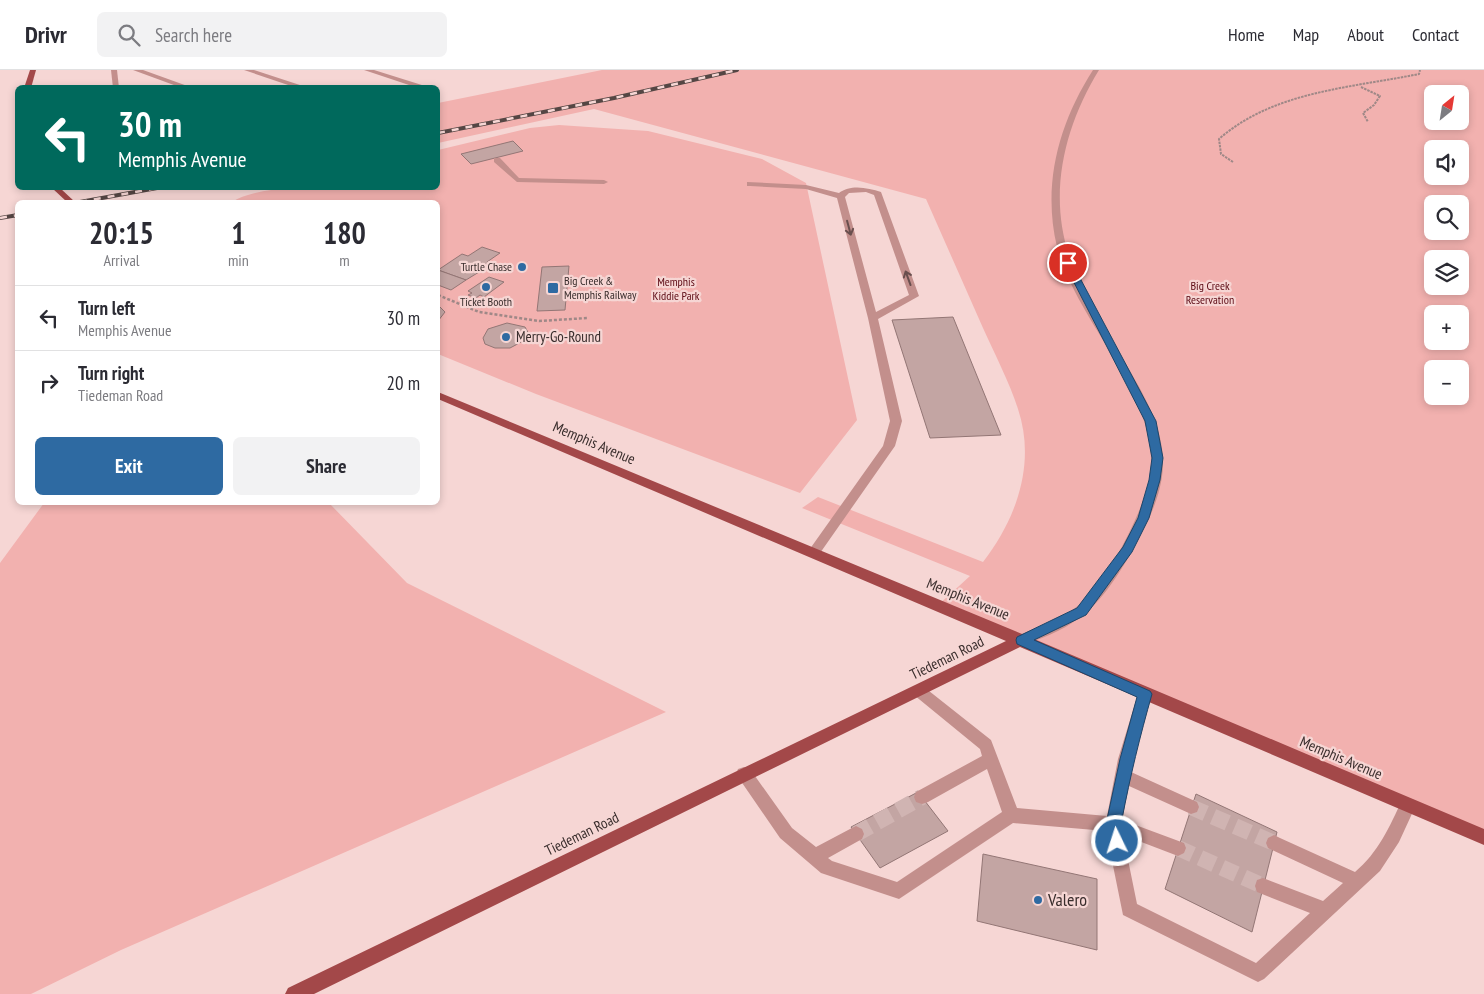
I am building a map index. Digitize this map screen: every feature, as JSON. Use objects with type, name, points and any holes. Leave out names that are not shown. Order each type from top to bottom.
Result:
[{"type":"main road","points":[[28,85],[33,70]]},
{"type":"main road","points":[[58,190],[69,200]]},
{"type":"main road","name":"Memphis Avenue","points":[[440,397],[1022,640],[1484,837]]},
{"type":"main road","name":"Tiedeman Road","points":[[294,994],[1022,640]]},
{"type":"street","points":[[114,70],[116,85]]},
{"type":"street","points":[[136,70],[181,85]]},
{"type":"street","points":[[247,70],[296,85]]},
{"type":"street","points":[[367,70],[419,85]]},
{"type":"street","name":"Tiedeman Road","points":[[1022,640],[1081,612],[1128,549],[1146,511],[1155,480],[1157,458],[1150,421],[1138,394],[1074,277],[1062,249],[1058,227],[1055,193],[1066,132],[1078,97],[1096,70]]},
{"type":"street","points":[[497,160],[517,180],[604,182]]},
{"type":"street","points":[[750,184],[806,188],[841,196]]},
{"type":"street","points":[[841,196],[847,191],[867,190],[878,194],[914,296],[873,318]]},
{"type":"street","points":[[813,553],[888,446],[896,421],[873,318],[841,196]]},
{"type":"street","points":[[919,691],[986,744],[1011,815]]},
{"type":"street","points":[[1145,694],[1126,759],[1113,824],[1129,909],[1258,973],[1324,910],[1372,870],[1395,836],[1408,805]]},
{"type":"street","points":[[922,797],[992,759]]},
{"type":"street","points":[[744,774],[786,832],[827,867],[899,891],[1011,815],[1113,824],[1178,848]]},
{"type":"street","points":[[1124,776],[1192,807]]},
{"type":"street","points":[[814,857],[856,834]]},
{"type":"street","points":[[1274,843],[1357,881]]},
{"type":"street","points":[[1263,886],[1324,910]]},
{"type":"path","points":[[1233,162],[1221,154],[1219,139],[1240,122],[1279,105],[1335,89],[1419,74],[1420,70]]},
{"type":"path","points":[[1360,86],[1380,96],[1374,105],[1363,113],[1368,122]]},
{"type":"path","points":[[440,296],[479,312],[522,319],[538,321],[588,318]]},
{"type":"green space","name":"Big Creek Reservation","points":[[602,70],[1484,70],[1484,837],[936,607],[970,576],[802,508],[818,497],[983,562],[995,545],[1014,508],[1024,470],[1025,450],[1023,429],[1018,409],[926,199],[594,109],[440,143],[440,103]]},
{"type":"green space","name":"Memphis Kiddie Park","points":[[559,125],[648,131],[762,159],[806,183],[857,420],[800,493],[536,394],[440,355],[440,200],[237,200],[272,190],[440,190],[440,150],[530,128]]},
{"type":"green space","points":[[43,505],[331,505],[407,583],[666,712],[121,950],[31,994],[0,994],[0,563]]},
{"type":"building","points":[[513,141],[523,151],[471,164],[461,154]]},
{"type":"building","points":[[482,247],[500,253],[487,262],[492,264],[466,280],[440,271],[440,269],[462,254],[468,256]]},
{"type":"building","name":"Big Creek & Memphis Railway","points":[[569,266],[565,310],[537,311],[542,267]]},
{"type":"building","points":[[440,271],[466,280],[451,290],[440,286]]},
{"type":"building","name":"Ticket Booth","points":[[489,277],[504,282],[484,297],[480,295],[476,298],[468,295],[472,293],[468,291]]},
{"type":"building","points":[[440,307],[445,312],[440,318]]},
{"type":"building","points":[[953,317],[1001,435],[930,438],[892,320]]},
{"type":"building","name":"Merry-Go-Round","points":[[507,323],[525,327],[529,334],[527,339],[510,348],[495,348],[485,344],[483,338],[488,329]]},
{"type":"building","points":[[918,792],[948,831],[880,868],[851,827]]},
{"type":"building","points":[[1196,794],[1277,832],[1252,932],[1165,889]]},
{"type":"building","name":"Valero","points":[[983,854],[1097,879],[1097,950],[977,921]]},
{"type":"tunnel","points":[[856,834],[922,797]]},
{"type":"tunnel","points":[[1191,807],[1274,843]]},
{"type":"tunnel","points":[[1178,848],[1263,886]]},
{"type":"railway","points":[[440,133],[614,98],[737,70]]},
{"type":"railway","points":[[91,200],[146,190]]},
{"type":"railway","points":[[0,218],[15,216]]},
{"type":"place","name":"Turtle Chase","points":[[522,267]]},
{"type":"place","name":"Ticket Booth","points":[[486,287]]},
{"type":"place","name":"Big Creek & Memphis Railway","points":[[553,288]]},
{"type":"place","name":"Merry-Go-Round","points":[[506,337]]},
{"type":"place","name":"Valero","points":[[1038,900]]},
{"type":"route","points":[[1068,263],[1138,394],[1150,421],[1155,438],[1157,458],[1155,480],[1143,518],[1128,549],[1081,612],[1022,640],[1145,694],[1126,759],[1113,824],[1117,841]]}]
